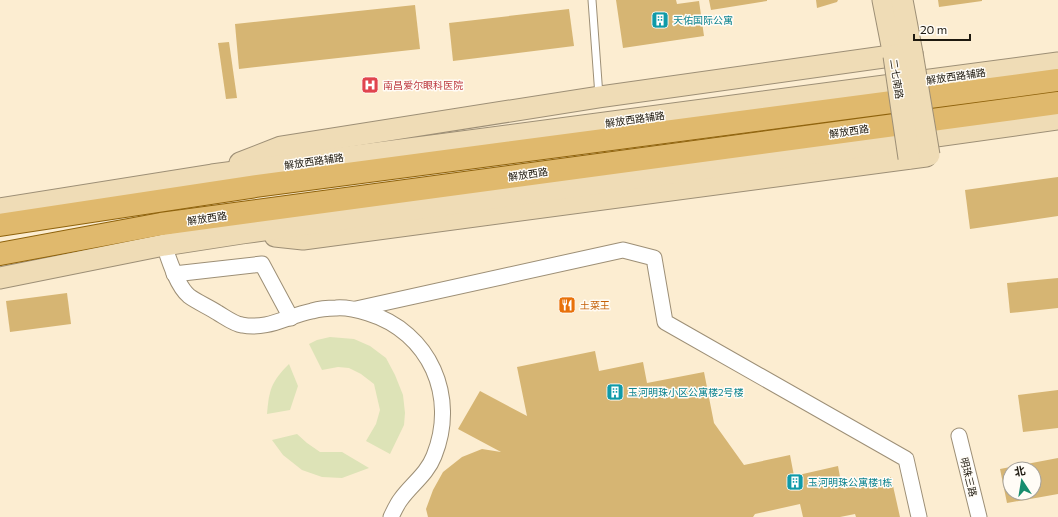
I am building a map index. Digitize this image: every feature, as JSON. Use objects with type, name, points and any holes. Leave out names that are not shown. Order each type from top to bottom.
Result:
[{"type":"main road","name":"二七南路","points":[[883,0],[903,54]]},
{"type":"main road","name":"二七南路","points":[[242,233],[303,239],[919,157],[903,54],[902,0]]},
{"type":"main road","name":"解放西路辅路","points":[[212,175],[281,147],[599,97],[903,54]]},
{"type":"main road","name":"解放西路辅路","points":[[0,209],[212,175],[1058,63]]},
{"type":"main road","points":[[0,225],[264,185],[1058,80]]},
{"type":"main road","name":"解放西路","points":[[0,254],[161,224],[1058,103]]},
{"type":"main road","points":[[0,278],[164,245],[242,233],[1058,119]]},
{"type":"main road","points":[[72,214],[118,190]]},
{"type":"main road","points":[[0,218],[24,221]]},
{"type":"main road","points":[[75,240],[138,250]]},
{"type":"main road","points":[[0,267],[25,249]]},
{"type":"street","points":[[164,245],[174,274],[188,295],[241,325],[266,326],[311,311],[337,307],[356,309],[380,317],[400,328],[420,348],[433,368],[440,388],[443,411],[442,429],[434,457],[424,474],[402,498],[391,517]]},
{"type":"street","points":[[356,309],[623,250],[654,258],[665,322],[906,459],[919,517]]},
{"type":"street","points":[[174,274],[262,264],[291,318]]},
{"type":"street","name":"明珠三路","points":[[958,436],[979,517]]},
{"type":"lane","points":[[592,0],[599,97]]},
{"type":"green space","points":[[330,337],[354,339],[370,346],[386,358],[395,375],[403,395],[405,413],[404,425],[390,454],[366,441],[376,424],[380,410],[374,384],[361,374],[349,368],[338,367],[322,370],[309,344],[317,340]]},
{"type":"green space","points":[[289,364],[298,386],[290,410],[267,414],[272,387],[278,376]]},
{"type":"green space","points":[[297,434],[320,452],[342,452],[369,468],[342,478],[322,477],[302,470],[283,455],[272,440]]},
{"type":"building","name":"天佑国际公寓","points":[[616,0],[676,0],[677,4],[699,1],[704,36],[623,48]]},
{"type":"building","points":[[709,0],[767,0],[767,1],[711,10]]},
{"type":"building","points":[[816,0],[838,0],[837,2],[817,8]]},
{"type":"building","points":[[938,0],[982,0],[982,1],[939,7]]},
{"type":"building","points":[[415,5],[420,49],[239,69],[235,24]]},
{"type":"building","points":[[569,9],[574,46],[453,61],[449,23]]},
{"type":"building","points":[[229,42],[237,98],[226,99],[218,43]]},
{"type":"building","points":[[1058,177],[1058,216],[970,229],[965,190]]},
{"type":"building","points":[[1058,278],[1058,308],[1010,313],[1007,283]]},
{"type":"building","points":[[67,293],[71,324],[10,332],[6,301]]},
{"type":"building","points":[[595,351],[599,371],[643,362],[647,383],[704,372],[714,423],[744,465],[790,455],[794,476],[838,466],[842,488],[891,477],[900,517],[856,517],[855,514],[840,517],[803,517],[800,504],[755,514],[753,517],[428,517],[426,509],[433,490],[443,472],[462,457],[482,449],[501,452],[458,429],[480,391],[527,416],[517,367]]},
{"type":"building","points":[[1058,390],[1058,428],[1023,432],[1018,395]]},
{"type":"building","points":[[1058,458],[1058,494],[1042,497],[1042,461]]},
{"type":"building","points":[[1000,469],[1002,469],[1002,479]]},
{"type":"building","points":[[1007,501],[1018,501],[1007,503]]},
{"type":"place","name":"天佑国际公寓","points":[[660,20]]},
{"type":"place","name":"南昌爱尔眼科医院","points":[[370,85]]},
{"type":"place","name":"土菜王","points":[[567,305]]},
{"type":"place","name":"玉河明珠小区公寓楼2号楼","points":[[615,392]]},
{"type":"place","name":"玉河明珠公寓楼1栋","points":[[795,482]]}]
